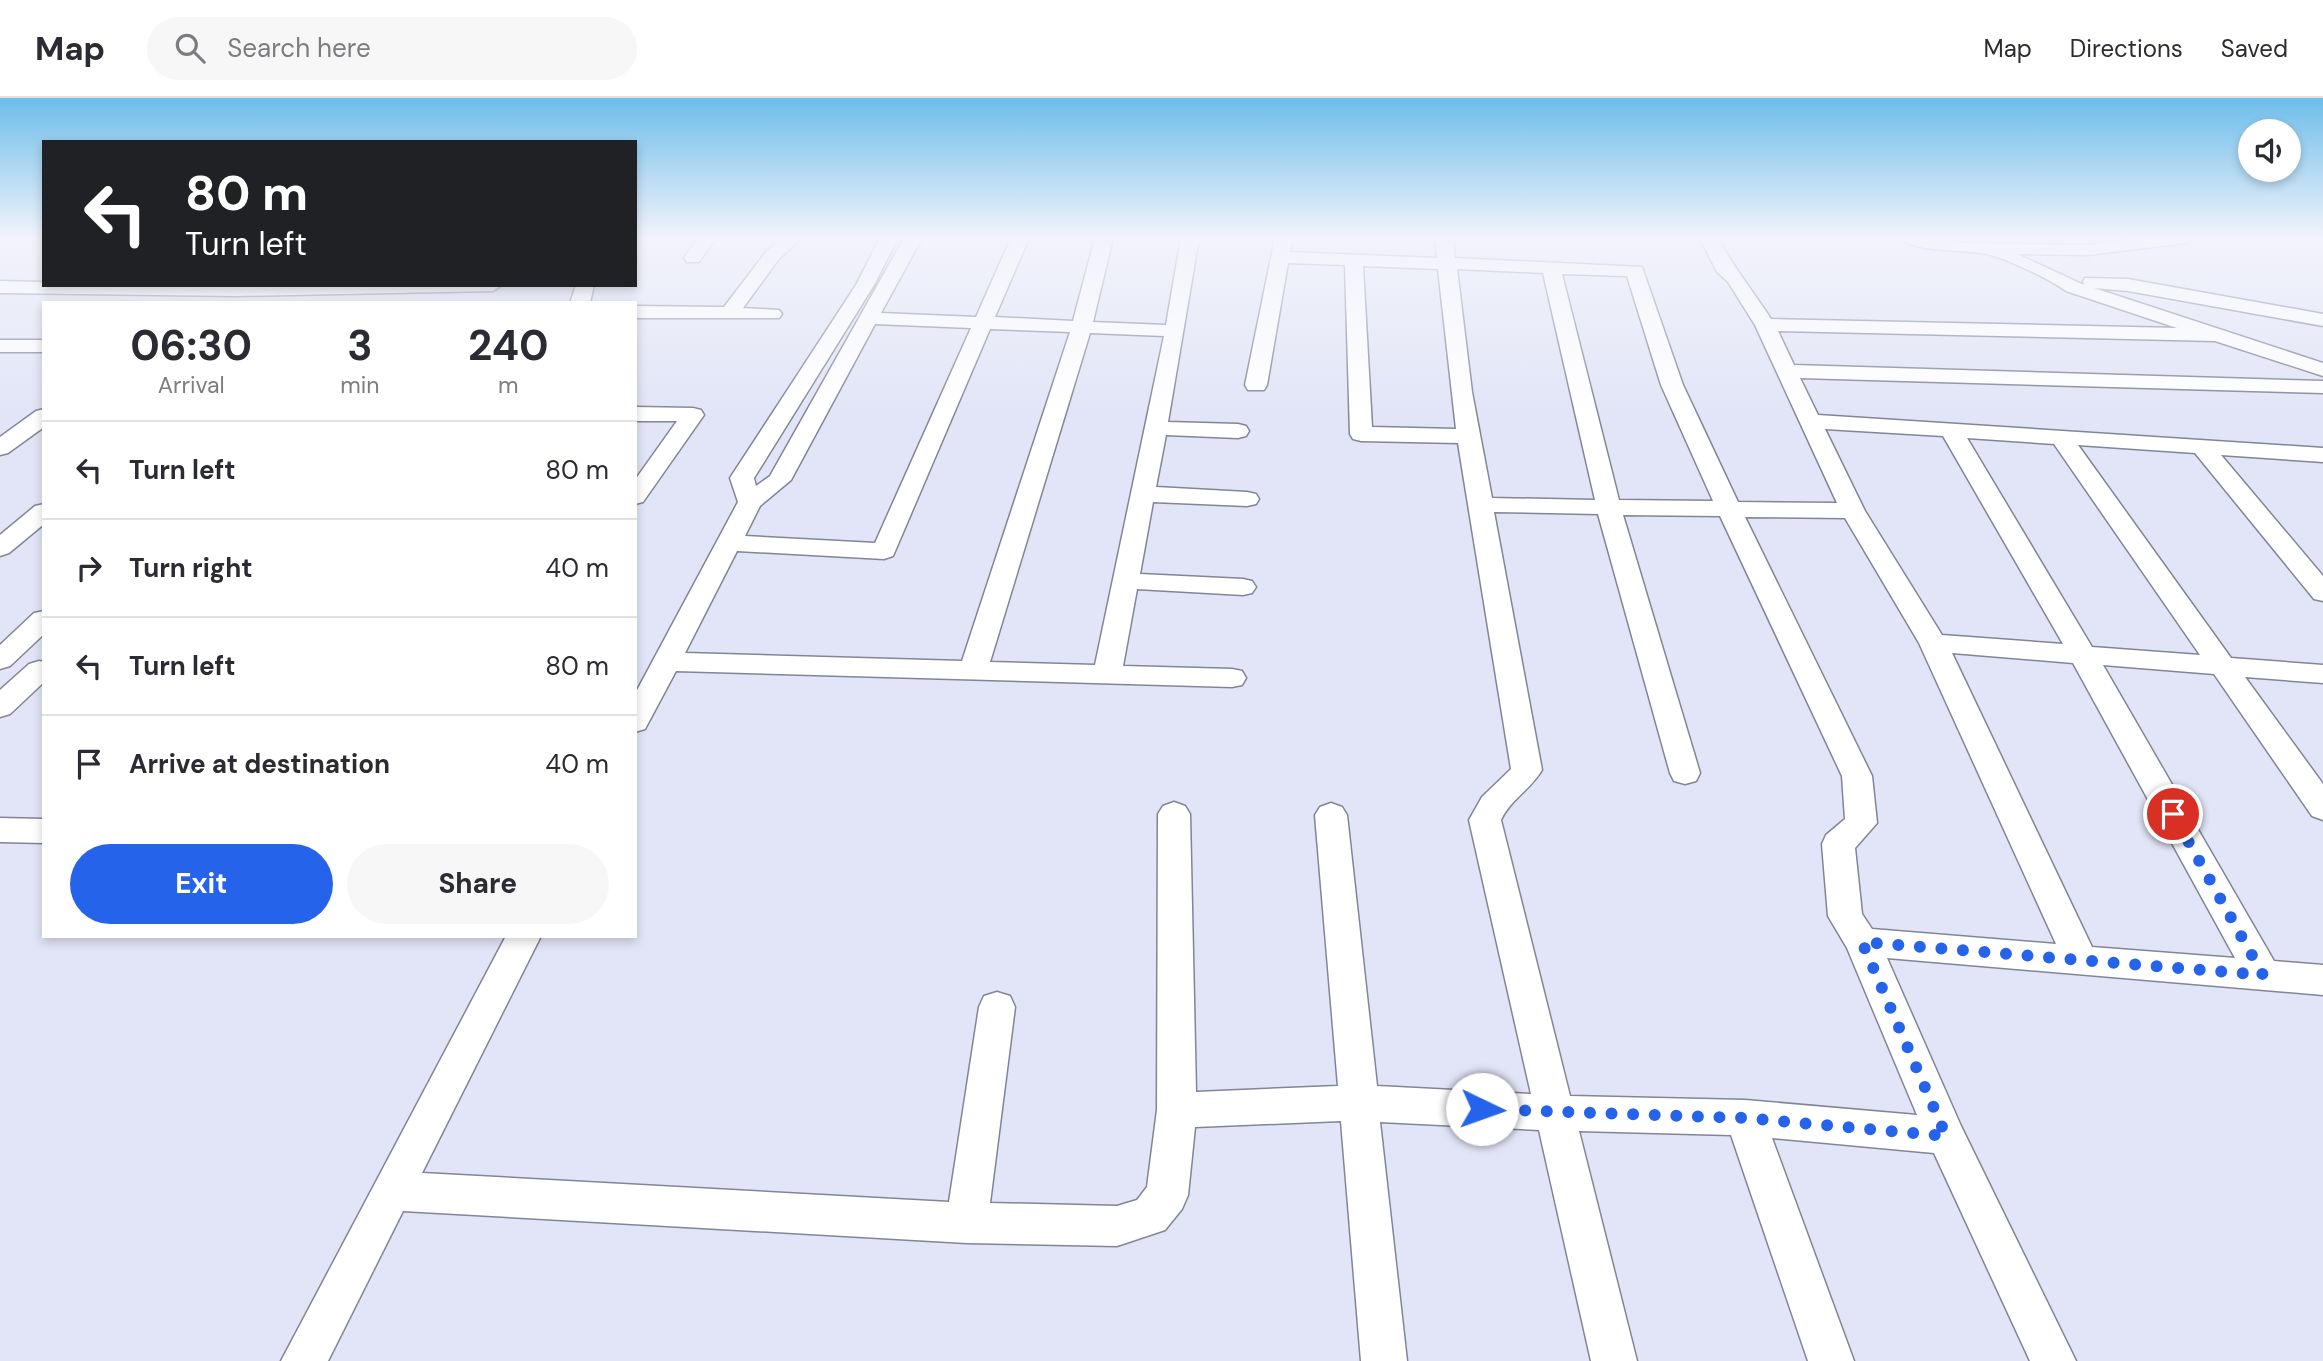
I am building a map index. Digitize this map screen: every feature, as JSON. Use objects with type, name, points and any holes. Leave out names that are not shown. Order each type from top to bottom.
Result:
[{"type":"street","points":[[729,314],[742,297]]},
{"type":"street","points":[[750,502],[742,478],[857,297]]},
{"type":"street","points":[[637,717],[652,677],[750,502],[779,480],[882,297]]},
{"type":"street","points":[[728,543],[884,551],[995,297]]},
{"type":"street","points":[[973,671],[1089,297]]},
{"type":"street","points":[[1107,676],[1180,297]]},
{"type":"street","points":[[1255,385],[1272,297]]},
{"type":"street","points":[[1355,297],[1361,434],[1468,436]]},
{"type":"street","points":[[1450,297],[1468,436],[1527,770],[1521,780],[1488,809],[1485,820],[1614,1361]]},
{"type":"street","points":[[1558,297],[1608,505],[1685,773]]},
{"type":"street","points":[[1643,297],[1672,385],[1857,776],[1861,822],[1838,844],[1845,916],[1862,942],[1946,1136],[2053,1361]]},
{"type":"street","points":[[1747,297],[1765,325],[1853,511],[1933,643],[2080,958]]},
{"type":"street","points":[[2102,297],[2323,370]]},
{"type":"street","points":[[2195,297],[2323,320]]},
{"type":"street","points":[[637,312],[772,314]]},
{"type":"street","points":[[871,318],[1175,331]]},
{"type":"street","points":[[1765,325],[2214,335]]},
{"type":"street","points":[[0,346],[34,346]]},
{"type":"street","points":[[0,362],[34,346]]},
{"type":"street","points":[[1786,371],[2323,387]]},
{"type":"street","points":[[637,414],[693,415],[637,494]]},
{"type":"street","points":[[0,449],[42,418]]},
{"type":"street","points":[[1812,421],[2323,455]]},
{"type":"street","points":[[1156,428],[1238,431]]},
{"type":"street","points":[[1950,429],[2082,654],[2263,975]]},
{"type":"street","points":[[2060,436],[2323,808]]},
{"type":"street","points":[[2202,447],[2323,593]]},
{"type":"street","points":[[1142,494],[1247,499]]},
{"type":"street","points":[[1480,505],[1853,511]]},
{"type":"street","points":[[0,548],[42,513]]},
{"type":"street","points":[[1125,581],[1242,587]]},
{"type":"street","points":[[0,660],[42,621]]},
{"type":"street","points":[[1933,643],[2323,674]]},
{"type":"street","points":[[0,670],[41,670]]},
{"type":"street","points":[[0,707],[41,670]]},
{"type":"street","points":[[652,677],[973,671],[1232,678]]},
{"type":"street","points":[[392,1191],[967,1223],[1117,1226],[1150,1216],[1167,1195],[1177,1110],[1174,814]]},
{"type":"street","points":[[1331,815],[1384,1361]]},
{"type":"street","points":[[0,830],[42,831]]},
{"type":"street","points":[[304,1361],[523,938]]},
{"type":"street","points":[[1862,942],[2323,980]]},
{"type":"street","points":[[967,1223],[997,1007]]},
{"type":"street","points":[[1177,1110],[1359,1103],[1555,1113],[1745,1118],[1946,1136]]},
{"type":"street","points":[[1745,1118],[1831,1361]]},
{"type":"route","points":[[1482,1109],[1745,1118],[1946,1136],[1862,942],[2263,975],[2173,814]]}]
